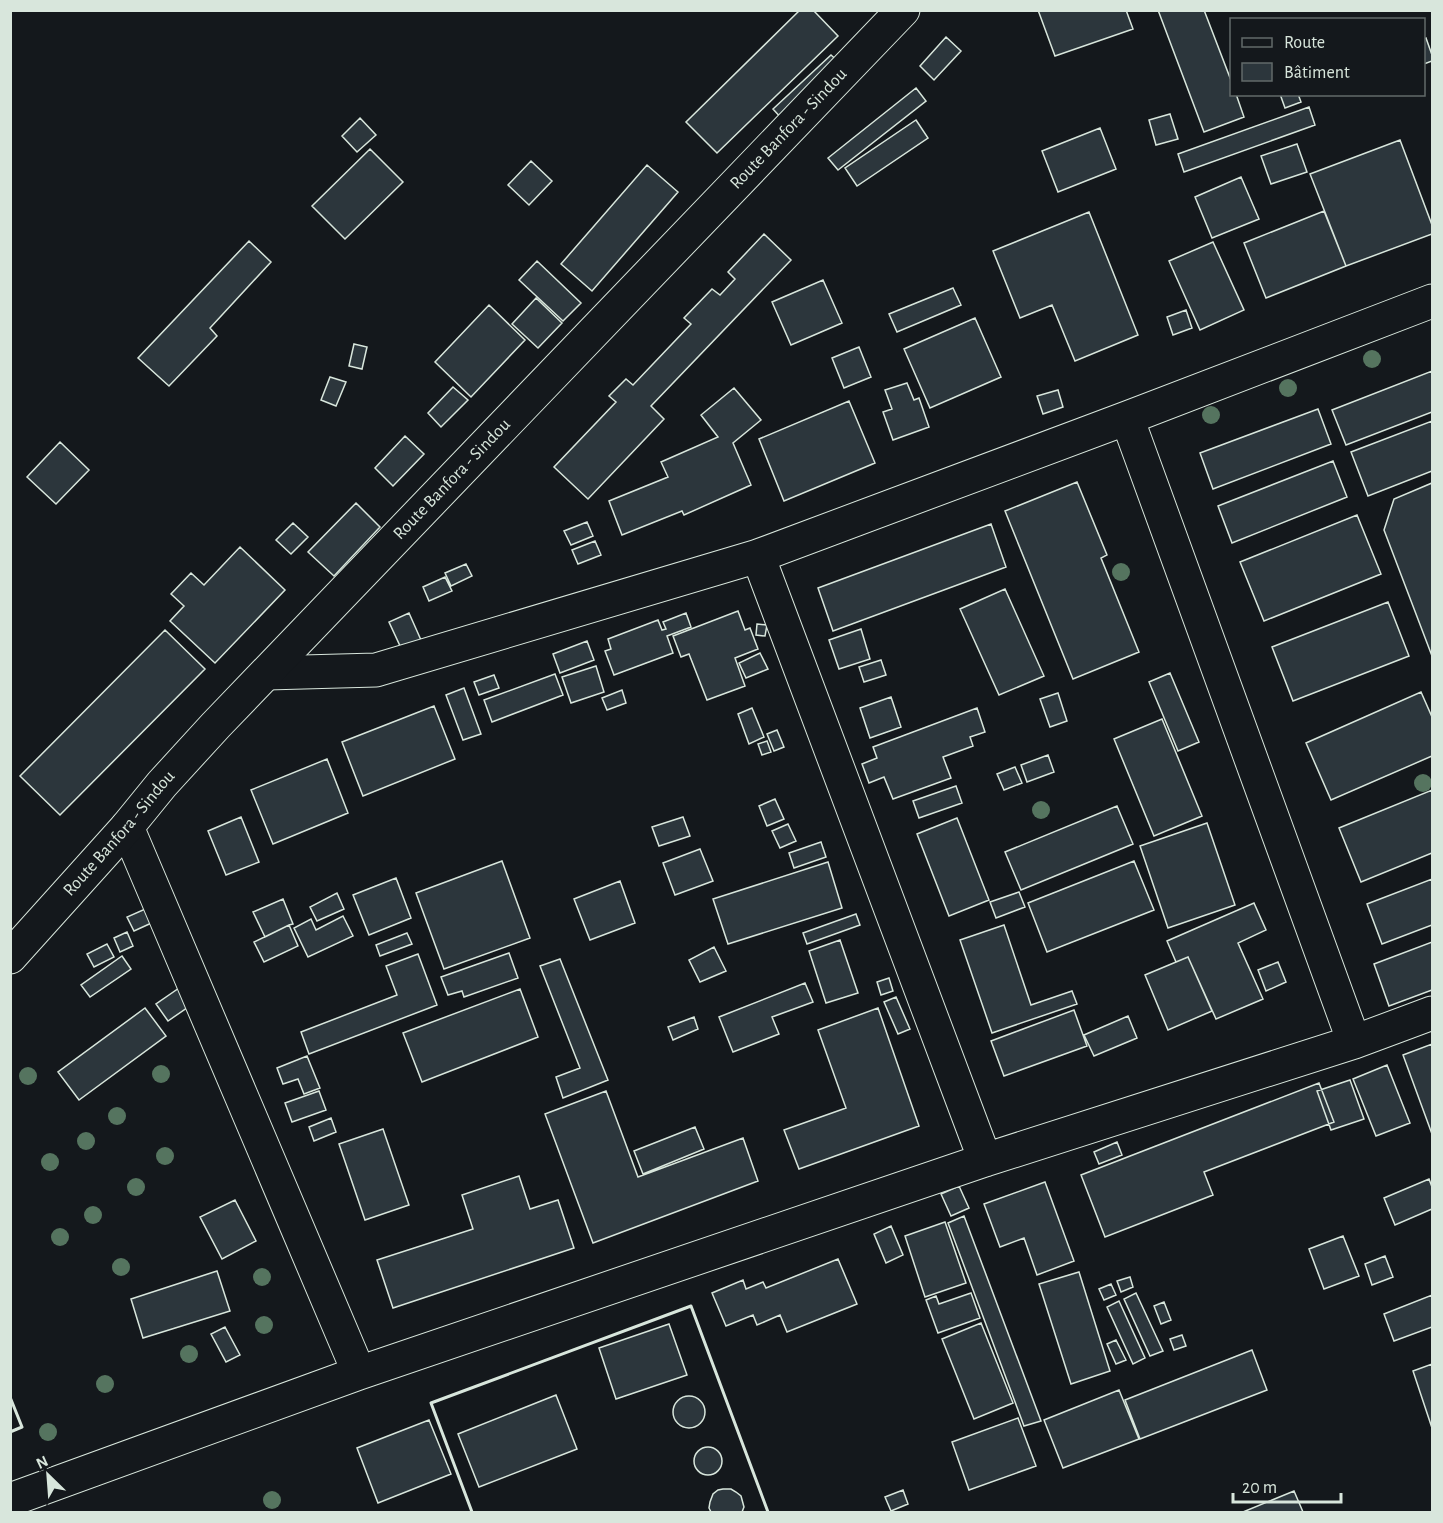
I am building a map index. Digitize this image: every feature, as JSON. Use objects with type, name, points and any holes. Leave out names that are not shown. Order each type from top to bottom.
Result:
[{"type":"street","name":"Route Banfora - Sindou","points":[[10,957],[216,725],[903,10]]},
{"type":"street","points":[[267,673],[376,670],[758,556],[1432,301]]},
{"type":"street","points":[[1127,418],[1354,1042]]},
{"type":"street","points":[[758,556],[985,1160]]},
{"type":"street","points":[[127,827],[359,1373]]},
{"type":"street","points":[[10,1500],[359,1373],[985,1160],[1354,1042],[1432,1013]]},
{"type":"building","points":[[800,10],[813,10],[838,36],[717,153],[686,122]]},
{"type":"building","points":[[1038,10],[1126,10],[1133,29],[1055,56]]},
{"type":"building","points":[[1158,10],[1204,10],[1230,78],[1230,96],[1237,96],[1244,117],[1204,132]]},
{"type":"building","points":[[946,37],[961,51],[934,80],[920,66]]},
{"type":"building","points":[[1425,38],[1432,61],[1425,64]]},
{"type":"building","points":[[831,55],[842,65],[783,120],[773,109]]},
{"type":"building","points":[[916,88],[926,101],[838,170],[828,158]]},
{"type":"building","points":[[1281,96],[1299,96],[1301,102],[1285,108]]},
{"type":"building","points":[[1309,107],[1315,125],[1184,172],[1178,154]]},
{"type":"building","points":[[1170,114],[1178,139],[1156,145],[1149,120]]},
{"type":"building","points":[[360,118],[376,135],[357,152],[342,136]]},
{"type":"building","points":[[916,120],[928,138],[857,186],[845,168]]},
{"type":"building","points":[[1100,128],[1116,169],[1058,192],[1042,151]]},
{"type":"building","points":[[1400,140],[1432,225],[1432,234],[1346,266],[1310,174]]},
{"type":"building","points":[[1297,144],[1307,172],[1271,184],[1261,156]]},
{"type":"building","points":[[370,149],[403,182],[345,239],[312,206]]},
{"type":"building","points":[[531,161],[552,181],[529,205],[508,185]]},
{"type":"building","points":[[647,165],[678,192],[592,291],[561,264]]},
{"type":"building","points":[[1241,177],[1259,219],[1212,238],[1195,197]]},
{"type":"building","points":[[1324,211],[1346,266],[1266,298],[1244,243]]},
{"type":"building","points":[[1089,212],[1138,335],[1075,361],[1052,305],[1020,318],[993,251]]},
{"type":"building","points":[[764,234],[791,260],[651,406],[664,419],[588,499],[554,467],[616,402],[609,396],[626,379],[633,385],[691,324],[684,318],[712,289],[720,295],[735,279],[728,272]]},
{"type":"building","points":[[249,241],[271,262],[210,328],[217,336],[169,386],[138,358]]},
{"type":"building","points":[[1213,242],[1244,310],[1200,330],[1169,261]]},
{"type":"building","points":[[537,261],[581,303],[563,321],[519,280]]},
{"type":"building","points":[[823,280],[842,323],[791,345],[772,302]]},
{"type":"building","points":[[953,288],[961,305],[897,332],[889,314]]},
{"type":"building","points":[[536,298],[562,323],[538,348],[512,324]]},
{"type":"building","points":[[489,305],[525,340],[471,397],[435,362]]},
{"type":"building","points":[[1186,310],[1192,328],[1173,335],[1167,317]]},
{"type":"building","points":[[975,318],[1001,377],[930,408],[904,349]]},
{"type":"building","points":[[354,344],[367,347],[362,369],[349,366]]},
{"type":"building","points":[[859,347],[871,377],[844,388],[832,358]]},
{"type":"building","points":[[1432,371],[1432,412],[1346,445],[1332,410]]},
{"type":"building","points":[[330,377],[346,382],[336,406],[321,400]]},
{"type":"building","points":[[907,383],[914,400],[919,398],[929,427],[893,440],[883,412],[892,409],[885,390]]},
{"type":"building","points":[[453,387],[468,400],[441,427],[428,413]]},
{"type":"building","points":[[734,388],[761,420],[733,443],[751,485],[684,515],[682,511],[622,535],[609,501],[668,477],[661,462],[718,437],[701,415]]},
{"type":"building","points":[[1058,390],[1063,407],[1043,414],[1037,396]]},
{"type":"building","points":[[849,401],[875,463],[784,501],[759,439]]},
{"type":"building","points":[[1318,409],[1331,444],[1213,489],[1200,453]]},
{"type":"building","points":[[1432,421],[1432,471],[1368,496],[1351,452]]},
{"type":"building","points":[[405,436],[424,454],[393,486],[375,468]]},
{"type":"building","points":[[60,442],[89,470],[56,504],[27,477]]},
{"type":"building","points":[[1333,461],[1347,497],[1232,543],[1218,506]]},
{"type":"building","points":[[1077,482],[1107,555],[1101,558],[1139,652],[1073,679],[1005,511]]},
{"type":"building","points":[[1432,483],[1432,656],[1384,530],[1394,499]]},
{"type":"building","points":[[356,503],[380,527],[334,576],[308,552]]},
{"type":"building","points":[[1357,515],[1381,574],[1264,621],[1240,562]]},
{"type":"building","points":[[587,522],[593,536],[571,545],[564,531]]},
{"type":"building","points":[[293,523],[308,537],[291,554],[276,540]]},
{"type":"building","points":[[991,524],[1006,567],[833,631],[818,588]]},
{"type":"building","points":[[595,541],[601,555],[578,564],[572,550]]},
{"type":"building","points":[[240,547],[285,590],[215,663],[170,621],[184,606],[171,594],[191,573],[204,585]]},
{"type":"building","points":[[466,564],[472,576],[451,586],[445,573]]},
{"type":"building","points":[[445,577],[452,591],[429,601],[423,587]]},
{"type":"building","points":[[1005,589],[1044,676],[999,695],[960,609]]},
{"type":"building","points":[[1388,602],[1409,656],[1293,701],[1272,647]]},
{"type":"building","points":[[738,611],[745,630],[750,628],[758,649],[735,658],[745,686],[707,700],[689,654],[681,657],[673,636]]},
{"type":"building","points":[[409,613],[421,640],[401,648],[389,622]]},
{"type":"building","points":[[686,613],[691,627],[667,636],[673,653],[614,675],[605,651],[611,649],[608,639],[658,620],[662,630],[666,629],[663,622]]},
{"type":"building","points":[[757,624],[767,625],[765,636],[756,635]]},
{"type":"building","points":[[861,629],[870,659],[839,669],[829,640]]},
{"type":"building","points":[[165,630],[205,669],[60,815],[20,776]]},
{"type":"building","points":[[587,641],[594,660],[560,673],[553,654]]},
{"type":"building","points":[[760,653],[768,669],[746,678],[739,663]]},
{"type":"building","points":[[881,660],[886,675],[864,682],[859,667]]},
{"type":"building","points":[[596,666],[604,692],[571,703],[562,677]]},
{"type":"building","points":[[1170,673],[1199,742],[1178,751],[1149,682]]},
{"type":"building","points":[[555,674],[563,695],[492,722],[484,700]]},
{"type":"building","points":[[494,675],[499,688],[479,695],[474,682]]},
{"type":"building","points":[[464,688],[481,734],[463,740],[446,695]]},
{"type":"building","points":[[622,690],[626,703],[607,710],[602,698]]},
{"type":"building","points":[[1421,692],[1432,717],[1432,756],[1331,800],[1306,743]]},
{"type":"building","points":[[1058,693],[1067,721],[1050,727],[1040,699]]},
{"type":"building","points":[[891,697],[901,727],[870,738],[860,708]]},
{"type":"building","points":[[434,706],[455,759],[363,796],[342,742]]},
{"type":"building","points":[[752,708],[764,737],[749,744],[738,714]]},
{"type":"building","points":[[977,708],[985,732],[970,737],[973,746],[943,757],[951,778],[893,799],[884,777],[869,783],[862,764],[877,758],[873,747]]},
{"type":"building","points":[[1162,719],[1202,816],[1154,836],[1114,739]]},
{"type":"building","points":[[777,730],[784,747],[774,751],[767,734]]},
{"type":"building","points":[[767,741],[771,752],[762,755],[758,744]]},
{"type":"building","points":[[1048,755],[1054,772],[1027,782],[1021,765]]},
{"type":"building","points":[[327,759],[348,813],[273,844],[251,790]]},
{"type":"building","points":[[1015,767],[1022,783],[1004,790],[997,774]]},
{"type":"building","points":[[956,786],[962,803],[919,818],[913,801]]},
{"type":"building","points":[[1432,790],[1432,853],[1361,882],[1339,828]]},
{"type":"building","points":[[775,799],[784,819],[767,826],[759,806]]},
{"type":"building","points":[[1117,806],[1133,844],[1021,890],[1005,852]]},
{"type":"building","points":[[241,817],[259,862],[226,875],[208,831]]},
{"type":"building","points":[[683,817],[690,836],[659,846],[652,827]]},
{"type":"building","points":[[957,818],[989,900],[949,916],[917,834]]},
{"type":"building","points":[[1207,823],[1235,905],[1168,928],[1140,846]]},
{"type":"building","points":[[788,824],[796,841],[780,848],[772,831]]},
{"type":"building","points":[[821,842],[826,857],[794,868],[789,853]]},
{"type":"building","points":[[700,849],[713,881],[675,895],[663,863]]},
{"type":"building","points":[[502,861],[530,938],[444,969],[416,893]]},
{"type":"building","points":[[1134,861],[1154,910],[1047,952],[1028,903]]},
{"type":"building","points":[[828,862],[842,908],[728,944],[713,899]]},
{"type":"building","points":[[396,878],[411,918],[369,935],[353,895]]},
{"type":"building","points":[[1432,879],[1432,925],[1382,944],[1367,904]]},
{"type":"building","points":[[620,881],[635,923],[590,940],[574,899]]},
{"type":"building","points":[[1019,892],[1025,907],[996,918],[990,902]]},
{"type":"building","points":[[337,893],[344,909],[317,921],[310,907]]},
{"type":"building","points":[[283,899],[293,924],[265,937],[253,912]]},
{"type":"building","points":[[1254,903],[1266,930],[1238,943],[1263,999],[1216,1019],[1188,957],[1176,962],[1167,941]]},
{"type":"building","points":[[152,906],[158,920],[134,931],[127,917]]},
{"type":"building","points":[[856,914],[860,925],[807,944],[803,933]]},
{"type":"building","points":[[343,916],[353,936],[308,957],[294,928],[311,919],[316,930]]},
{"type":"building","points":[[289,925],[298,946],[264,962],[254,942]]},
{"type":"building","points":[[1004,925],[1031,1005],[1072,991],[1077,1004],[992,1033],[960,940]]},
{"type":"building","points":[[127,932],[133,946],[120,952],[114,938]]},
{"type":"building","points":[[407,933],[412,944],[380,956],[376,945]]},
{"type":"building","points":[[840,940],[858,993],[826,1003],[809,951]]},
{"type":"building","points":[[1432,942],[1432,990],[1389,1006],[1374,964]]},
{"type":"building","points":[[107,944],[114,957],[94,967],[87,954]]},
{"type":"building","points":[[714,947],[726,971],[700,982],[689,960]]},
{"type":"building","points":[[509,953],[518,978],[464,997],[462,991],[448,995],[441,977]]},
{"type":"building","points":[[418,954],[437,1005],[309,1054],[301,1032],[397,995],[386,966]]},
{"type":"building","points":[[122,956],[131,969],[90,997],[81,985]]},
{"type":"building","points":[[1188,957],[1212,1011],[1168,1030],[1145,975]]},
{"type":"building","points":[[560,959],[608,1080],[563,1098],[556,1077],[580,1068],[540,966]]},
{"type":"building","points":[[1278,962],[1286,982],[1266,991],[1258,970]]},
{"type":"building","points":[[889,978],[893,991],[881,995],[877,982]]},
{"type":"building","points":[[805,983],[813,1002],[772,1017],[779,1034],[733,1052],[719,1017]]},
{"type":"building","points":[[182,986],[194,1003],[168,1021],[156,1004]]},
{"type":"building","points":[[520,989],[538,1037],[422,1082],[403,1033]]},
{"type":"building","points":[[896,997],[910,1029],[898,1034],[884,1002]]},
{"type":"building","points":[[145,1008],[166,1036],[79,1100],[58,1072]]},
{"type":"building","points":[[878,1008],[919,1126],[799,1169],[784,1130],[846,1108],[818,1030]]},
{"type":"building","points":[[1074,1010],[1087,1046],[1004,1076],[991,1041]]},
{"type":"building","points":[[1128,1016],[1137,1038],[1094,1056],[1084,1035]]},
{"type":"building","points":[[694,1017],[698,1029],[673,1040],[668,1027]]},
{"type":"building","points":[[1432,1044],[1432,1134],[1403,1055]]},
{"type":"building","points":[[307,1056],[320,1088],[304,1094],[298,1079],[283,1084],[277,1068]]},
{"type":"building","points":[[1387,1065],[1410,1123],[1376,1136],[1353,1079]]},
{"type":"building","points":[[1350,1080],[1364,1119],[1331,1130],[1317,1091]]},
{"type":"building","points":[[1319,1083],[1334,1122],[1204,1172],[1213,1195],[1105,1237],[1081,1175]]},
{"type":"building","points":[[319,1091],[326,1110],[292,1122],[285,1103]]},
{"type":"building","points":[[606,1091],[638,1177],[743,1138],[758,1181],[593,1243],[545,1114]]},
{"type":"building","points":[[331,1118],[336,1132],[314,1141],[309,1127]]},
{"type":"building","points":[[695,1127],[704,1149],[643,1174],[634,1151]]},
{"type":"building","points":[[383,1129],[409,1205],[365,1220],[339,1144]]},
{"type":"building","points":[[1117,1142],[1122,1155],[1099,1164],[1094,1152]]},
{"type":"building","points":[[519,1176],[530,1209],[558,1200],[574,1248],[393,1308],[377,1260],[473,1229],[462,1195]]},
{"type":"building","points":[[1429,1179],[1432,1187],[1432,1209],[1395,1225],[1384,1198]]},
{"type":"building","points":[[1045,1182],[1074,1261],[1037,1275],[1024,1238],[1000,1247],[984,1204]]},
{"type":"building","points":[[959,1186],[969,1208],[951,1216],[941,1194]]},
{"type":"building","points":[[235,1200],[256,1241],[222,1259],[200,1217]]},
{"type":"building","points":[[964,1216],[1041,1421],[1024,1426],[948,1223]]},
{"type":"building","points":[[945,1222],[966,1283],[925,1297],[905,1236]]},
{"type":"building","points":[[891,1226],[903,1255],[886,1263],[874,1234]]},
{"type":"building","points":[[1343,1236],[1359,1276],[1324,1289],[1309,1249]]},
{"type":"building","points":[[1385,1256],[1393,1277],[1372,1285],[1365,1264]]},
{"type":"building","points":[[838,1259],[857,1304],[787,1332],[780,1315],[757,1325],[753,1315],[726,1326],[712,1293],[743,1280],[746,1289],[763,1282],[766,1288]]},
{"type":"building","points":[[217,1271],[230,1311],[143,1338],[131,1299]]},
{"type":"building","points":[[1079,1272],[1110,1371],[1071,1384],[1039,1284]]},
{"type":"building","points":[[1130,1277],[1133,1287],[1121,1292],[1117,1281]]},
{"type":"building","points":[[1111,1284],[1116,1295],[1104,1300],[1099,1289]]},
{"type":"building","points":[[971,1293],[980,1318],[938,1333],[926,1300],[936,1296],[939,1304]]},
{"type":"building","points":[[1136,1293],[1163,1351],[1150,1356],[1124,1299]]},
{"type":"building","points":[[1432,1295],[1432,1327],[1394,1341],[1384,1314]]},
{"type":"building","points":[[1119,1301],[1145,1358],[1133,1364],[1107,1307]]},
{"type":"building","points":[[1164,1302],[1171,1320],[1161,1324],[1154,1306]]},
{"type":"building","points":[[981,1323],[1013,1403],[974,1419],[942,1339]]},
{"type":"building","points":[[669,1324],[687,1375],[616,1399],[599,1348]]},
{"type":"building","points":[[225,1327],[240,1355],[226,1362],[211,1334]]},
{"type":"building","points":[[1182,1335],[1186,1346],[1174,1350],[1170,1339]]},
{"type":"building","points":[[1116,1340],[1126,1360],[1116,1364],[1107,1344]]},
{"type":"building","points":[[1252,1350],[1267,1390],[1140,1439],[1125,1400]]},
{"type":"building","points":[[1432,1364],[1432,1428],[1413,1371]]},
{"type":"building","points":[[1119,1390],[1139,1439],[1063,1468],[1044,1420]]},
{"type":"building","points":[[556,1395],[577,1449],[479,1487],[458,1434]]},
{"type":"building","points":[[689,1396],[700,1401],[705,1412],[700,1423],[689,1428],[678,1423],[673,1412],[678,1401]]},
{"type":"building","points":[[1018,1418],[1036,1466],[969,1490],[952,1442]]},
{"type":"building","points":[[429,1420],[451,1474],[378,1503],[357,1448]]},
{"type":"building","points":[[708,1447],[718,1451],[722,1461],[718,1471],[708,1475],[698,1471],[694,1461],[698,1451]]},
{"type":"building","points":[[723,1489],[731,1489],[741,1496],[744,1507],[742,1512],[711,1512],[709,1508],[713,1494]]},
{"type":"building","points":[[903,1490],[908,1504],[891,1511],[885,1497]]},
{"type":"building","points":[[1294,1491],[1303,1512],[1243,1512]]},
{"type":"wall","points":[[472,1512],[431,1403],[691,1306],[768,1512]]},
{"type":"wall","points":[[10,1397],[22,1427],[10,1432]]}]
